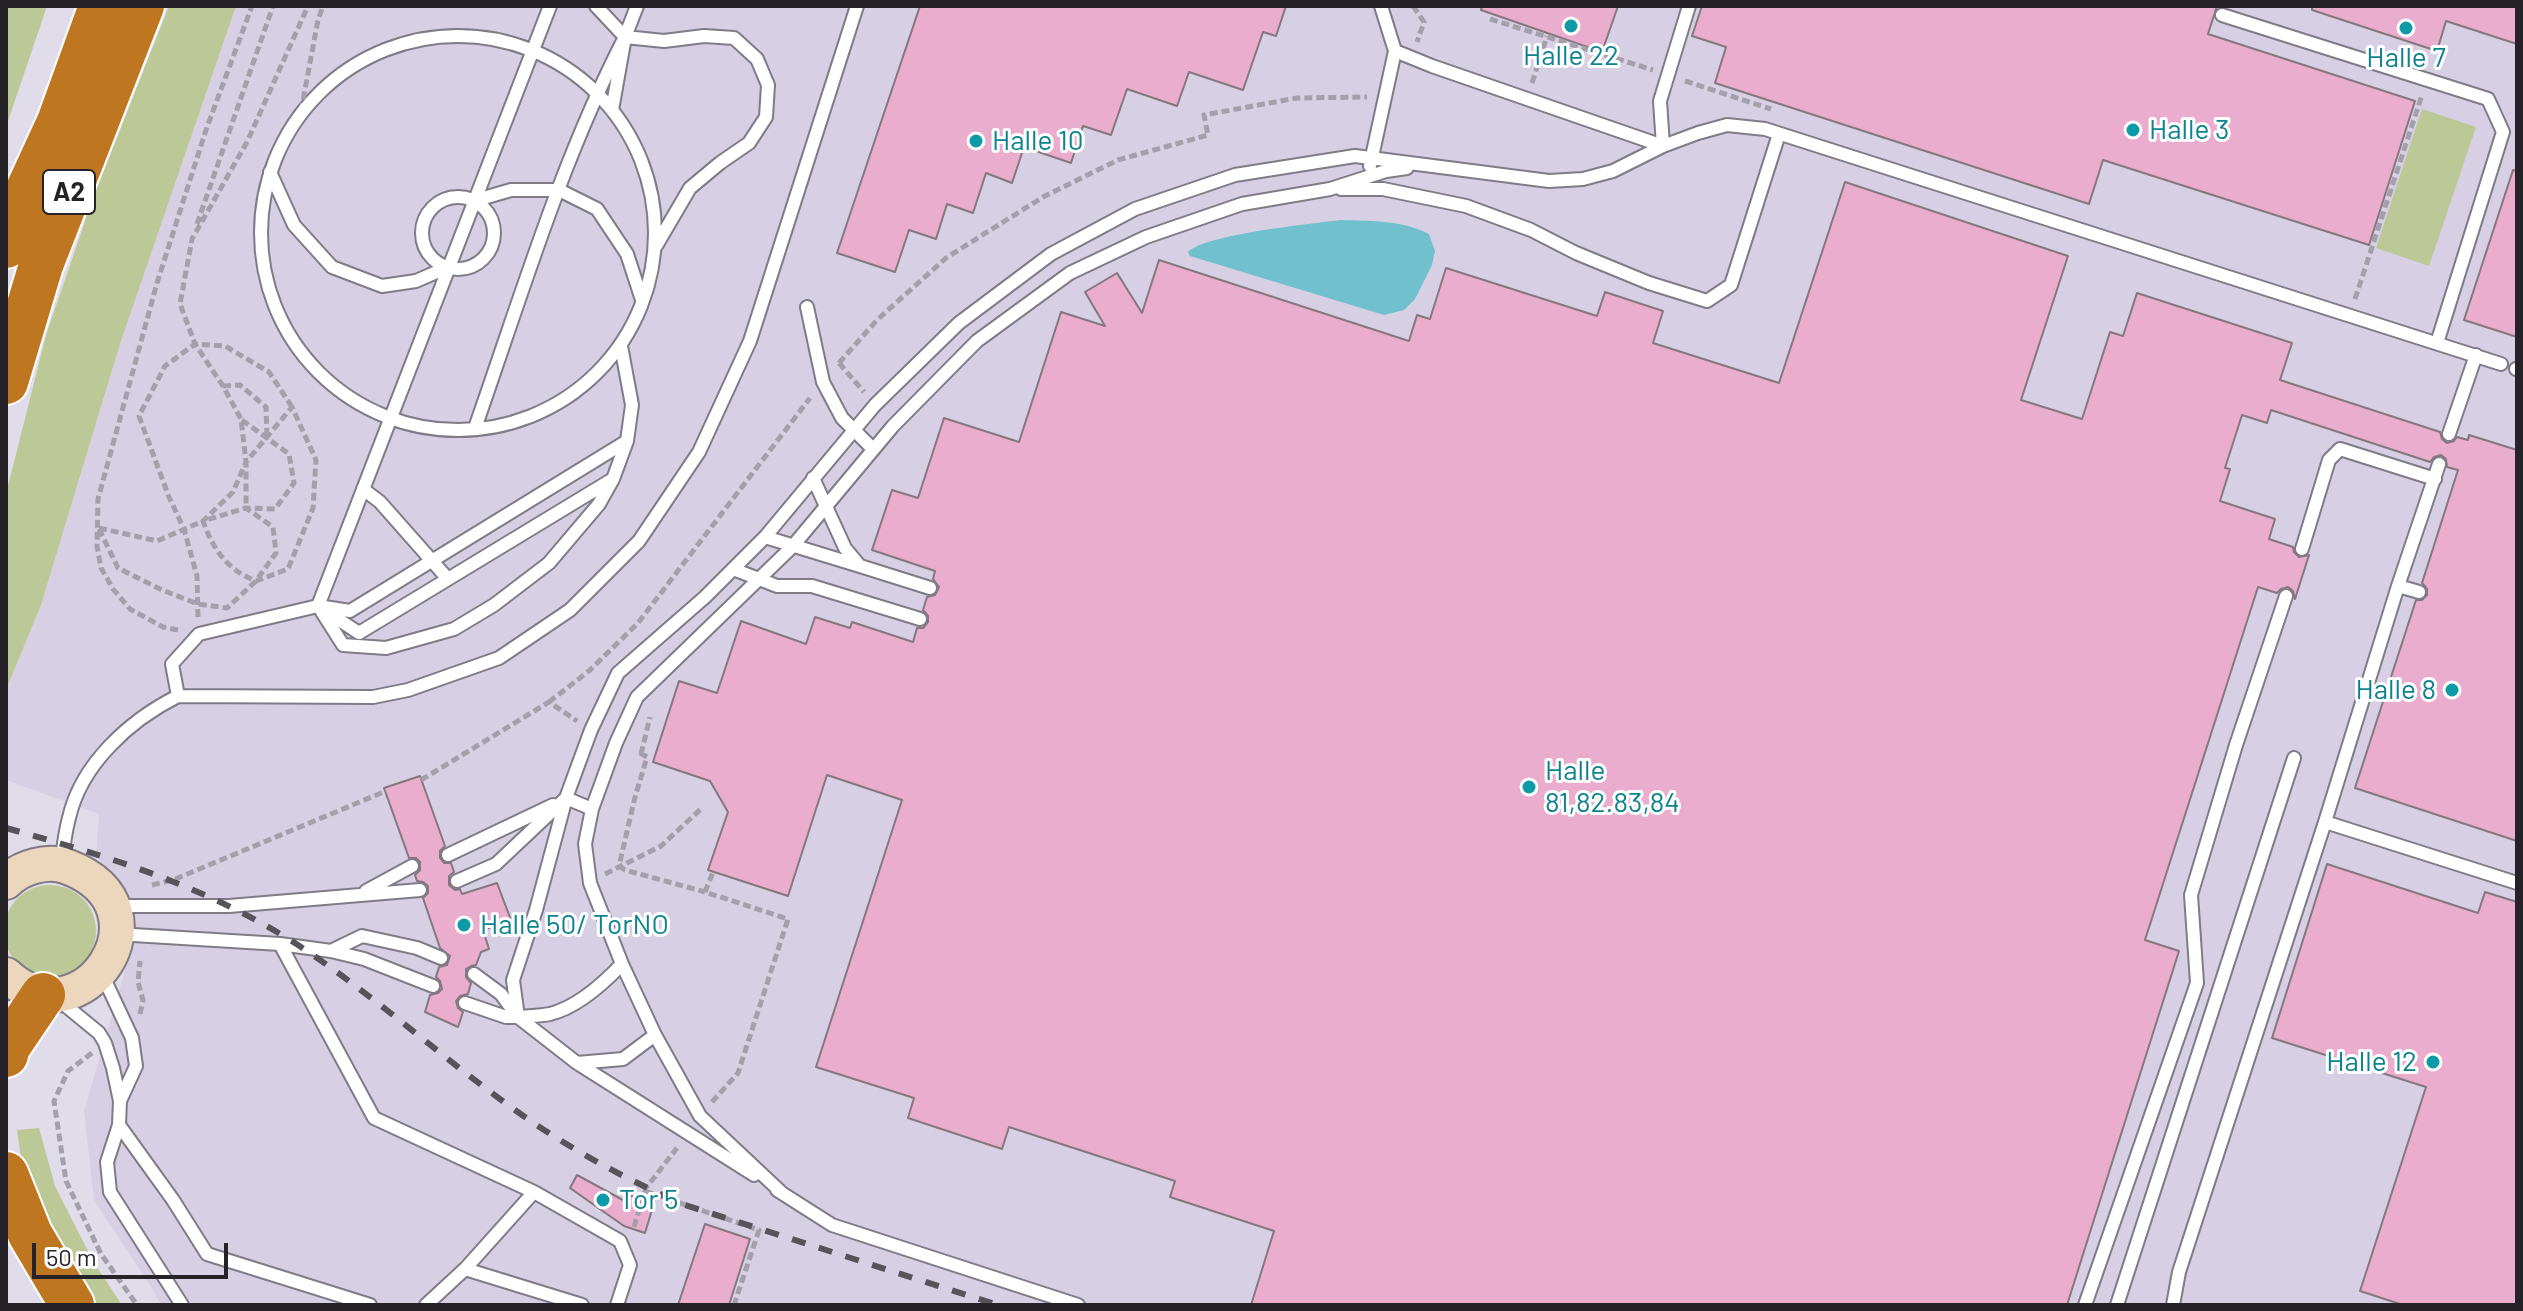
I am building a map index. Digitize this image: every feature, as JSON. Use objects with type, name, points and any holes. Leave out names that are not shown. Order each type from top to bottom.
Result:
[{"type":"highway","points":[[10,234],[36,112],[70,6]]},
{"type":"highway","name":"A2","points":[[10,234],[59,122],[101,6]]},
{"type":"highway","name":"A2","points":[[6,382],[41,265],[142,6]]},
{"type":"highway","points":[[6,1055],[33,988]]},
{"type":"highway","points":[[6,1174],[30,1234],[72,1305]]},
{"type":"highway","points":[[6,1251],[36,1305]]},
{"type":"main road","points":[[10,874],[43,864],[61,864],[83,872],[95,881],[113,912],[112,956],[91,981],[63,994],[33,988]]},
{"type":"lane","points":[[318,606],[550,6]]},
{"type":"lane","points":[[596,6],[625,37],[664,41],[704,36],[734,38],[757,59],[768,85],[766,117],[749,143],[690,188],[656,246]]},
{"type":"lane","points":[[475,428],[559,190],[596,94],[637,6]]},
{"type":"lane","points":[[61,864],[69,818],[78,791],[105,750],[159,705],[178,696],[373,697],[408,690],[499,658],[570,610],[639,541],[699,452],[750,341],[857,6]]},
{"type":"lane","points":[[1367,177],[1395,51],[1381,6]]},
{"type":"lane","points":[[1663,146],[1660,101],[1689,6]]},
{"type":"lane","points":[[2222,15],[2488,99],[2503,132],[2437,343]]},
{"type":"lane","points":[[469,36],[532,50],[576,74],[612,110],[638,151],[653,198],[656,246],[643,303],[621,346],[576,393],[518,422],[454,431],[391,420],[337,390],[295,346],[268,291],[259,231],[269,171],[301,111],[348,68],[406,42],[469,36]]},
{"type":"lane","points":[[612,110],[625,37]]},
{"type":"lane","points":[[1395,51],[1663,146]]},
{"type":"lane","points":[[518,1017],[513,980],[536,910],[566,798],[591,730],[618,673],[705,597],[765,537],[852,429],[959,323],[1051,254],[1135,209],[1235,175],[1355,156],[1549,181],[1583,179],[1613,171],[1663,146],[1727,125],[1765,129],[2501,364]]},
{"type":"lane","points":[[1330,189],[1383,189],[1466,206],[1531,230],[1576,253],[1649,283],[1707,301],[1731,285],[1779,134]]},
{"type":"lane","points":[[782,1193],[700,1116],[655,1035],[622,964],[590,883],[585,844],[592,809],[637,697],[792,547],[873,449],[977,341],[1070,273],[1146,237],[1242,204],[1330,189],[1386,171],[1422,166]]},
{"type":"lane","points":[[269,171],[294,225],[332,267],[382,286],[416,281],[448,267]]},
{"type":"lane","points":[[473,201],[511,190],[559,190],[597,209],[627,254],[643,303]]},
{"type":"lane","points":[[450,198],[473,201],[490,217],[493,240],[489,251],[481,260],[460,269],[438,263],[429,254],[422,232],[430,210],[450,198]]},
{"type":"lane","points":[[807,307],[823,382],[842,418],[873,449]]},
{"type":"lane","points":[[318,606],[343,645],[386,648],[454,629],[494,605],[549,563],[599,504],[613,479],[627,441],[632,405],[621,346]]},
{"type":"lane","points":[[2449,434],[2476,355]]},
{"type":"lane","points":[[178,696],[172,664],[199,634],[318,606],[350,611],[627,441]]},
{"type":"lane","points":[[2302,549],[2329,460],[2340,449],[2435,479]]},
{"type":"lane","points":[[2173,1305],[2179,1272],[2439,464]]},
{"type":"lane","points":[[813,478],[845,548],[860,566]]},
{"type":"lane","points":[[318,606],[359,633],[613,479]]},
{"type":"lane","points":[[363,489],[380,502],[448,579]]},
{"type":"lane","points":[[765,537],[930,588]]},
{"type":"lane","points":[[733,569],[777,586],[812,586],[920,619]]},
{"type":"lane","points":[[2398,586],[2419,592]]},
{"type":"lane","points":[[2085,1305],[2197,983],[2191,895],[2236,745],[2286,596]]},
{"type":"lane","points":[[2117,1305],[2294,758]]},
{"type":"lane","points":[[457,881],[496,864],[566,798]]},
{"type":"lane","points":[[448,855],[566,798],[592,809]]},
{"type":"lane","points":[[2325,822],[2517,883]]},
{"type":"lane","points":[[360,894],[412,866]]},
{"type":"lane","points":[[113,912],[420,890]]},
{"type":"lane","points":[[113,912],[331,951],[364,959],[433,986]]},
{"type":"lane","points":[[331,951],[362,936],[417,948],[441,958]]},
{"type":"lane","points":[[280,944],[374,1118],[534,1192],[620,1241],[630,1265],[617,1305]]},
{"type":"lane","points":[[465,1003],[506,1017],[550,1014],[572,1004],[605,982],[622,964]]},
{"type":"lane","points":[[101,971],[132,1038],[136,1066],[120,1101]]},
{"type":"lane","points":[[474,974],[501,994],[518,1017],[577,1063],[832,1225],[1078,1305]]},
{"type":"lane","points":[[33,988],[76,1012],[99,1033],[105,1043],[120,1101],[119,1125],[107,1162],[110,1192],[182,1305]]},
{"type":"lane","points":[[577,1063],[623,1059],[655,1035]]},
{"type":"lane","points":[[119,1125],[207,1254],[370,1305]]},
{"type":"lane","points":[[426,1305],[465,1269],[534,1192]]},
{"type":"lane","points":[[465,1269],[582,1305]]},
{"type":"path","points":[[203,521],[211,543],[237,574],[256,581],[288,569],[313,508],[316,460],[292,407],[269,372],[225,346],[195,344],[165,366],[139,416],[184,529],[197,576],[199,634],[163,627],[130,609],[101,568],[97,546],[98,499],[157,283],[206,130],[252,6]]},
{"type":"path","points":[[246,508],[246,462],[241,419],[195,344],[180,304],[192,239],[273,6]]},
{"type":"path","points":[[192,239],[247,142],[308,6]]},
{"type":"path","points":[[301,111],[323,6]]},
{"type":"path","points":[[1490,19],[1750,102]]},
{"type":"path","points":[[1527,99],[1547,36]]},
{"type":"path","points":[[2351,315],[2426,81]]},
{"type":"path","points":[[839,363],[877,320],[946,258],[1043,197],[1118,160],[1208,135],[1204,115],[1297,98],[1384,98]]},
{"type":"path","points":[[223,386],[240,385],[266,407],[267,438]]},
{"type":"path","points":[[203,521],[233,492],[246,462],[292,407]]},
{"type":"path","points":[[99,528],[157,541],[203,521],[246,508],[275,509],[294,483],[289,454],[241,419]]},
{"type":"path","points":[[99,528],[118,568],[198,604],[227,608],[256,581],[276,553],[273,527],[246,508]]},
{"type":"path","points":[[421,780],[549,702],[591,730]]},
{"type":"path","points":[[616,743],[647,757],[619,866]]},
{"type":"path","points":[[113,912],[173,880],[386,791]]},
{"type":"path","points":[[590,883],[661,846],[703,807]]},
{"type":"path","points":[[619,866],[788,919],[738,1073],[700,1116]]},
{"type":"path","points":[[705,892],[713,872]]},
{"type":"path","points":[[105,1043],[68,1071],[54,1101],[66,1181],[101,1254],[137,1305]]},
{"type":"path","points":[[634,1227],[645,1191],[689,1133]]},
{"type":"path","points":[[645,1191],[759,1230],[734,1305]]},
{"type":"shaded area","points":[[236,6],[2517,6],[2517,1305],[161,1305],[94,1200],[84,1111],[129,957],[130,917],[119,881],[96,856],[99,814],[6,780],[6,690],[41,605],[120,344]]},
{"type":"green space","points":[[6,6],[47,6],[6,127]]},
{"type":"green space","points":[[169,6],[236,6],[120,344],[41,605],[6,690],[6,493],[46,335],[93,198]]},
{"type":"green space","points":[[2422,109],[2476,127],[2429,266],[2376,248]]},
{"type":"green space","points":[[50,885],[68,888],[83,898],[93,913],[96,931],[93,949],[83,964],[68,974],[50,977],[32,974],[17,964],[7,949],[4,931],[7,913],[17,898],[32,888]]},
{"type":"green space","points":[[39,1128],[55,1186],[93,1261],[122,1305],[90,1305],[26,1192],[17,1130]]},
{"type":"water","points":[[1340,220],[1397,224],[1429,234],[1435,251],[1432,265],[1415,299],[1404,310],[1384,315],[1190,256],[1188,252],[1236,235]]},
{"type":"building","name":"Halle 10","points":[[920,6],[1286,6],[1276,36],[1263,32],[1243,90],[1189,72],[1177,106],[1127,89],[1111,135],[1083,126],[1071,163],[1024,147],[1012,183],[986,173],[973,213],[947,204],[936,239],[909,230],[895,272],[837,253]]},
{"type":"building","name":"Halle 22","points":[[1482,6],[1618,6],[1602,52],[1481,10]]},
{"type":"building","name":"Halle 3","points":[[1702,6],[2217,6],[2208,34],[2415,101],[2369,245],[2103,160],[2089,204],[1715,83],[1726,47],[1692,36]]},
{"type":"building","name":"Halle 7","points":[[2312,6],[2517,6],[2517,44],[2446,21],[2437,51],[2312,10]]},
{"type":"building","points":[[2513,170],[2517,171],[2517,337],[2464,320]]},
{"type":"building","name":"Halle 81,82.83,84","points":[[1845,182],[2068,256],[2021,400],[2082,419],[2110,332],[2123,336],[2137,293],[2292,343],[2280,380],[2440,432],[2447,443],[2457,437],[2468,440],[2469,435],[2517,450],[2517,841],[2355,788],[2416,600],[2422,600],[2427,595],[2422,583],[2458,470],[2447,467],[2446,459],[2441,455],[2430,462],[2271,410],[2267,423],[2242,415],[2225,468],[2230,469],[2220,501],[2275,519],[2269,539],[2293,547],[2299,557],[2309,555],[2295,599],[2288,587],[2277,593],[2258,587],[2145,940],[2179,951],[2067,1305],[1251,1305],[1274,1231],[1170,1197],[1175,1181],[1009,1127],[1002,1149],[908,1118],[914,1098],[816,1067],[902,800],[827,775],[788,896],[708,870],[728,812],[710,781],[653,762],[679,681],[717,693],[741,621],[806,644],[815,617],[850,628],[852,622],[913,642],[917,628],[923,628],[928,622],[923,610],[927,597],[935,595],[939,587],[933,579],[935,571],[872,550],[892,490],[918,498],[944,418],[1019,442],[1061,312],[1105,326],[1085,292],[1117,273],[1142,313],[1159,260],[1409,341],[1417,315],[1430,319],[1446,268],[1597,316],[1605,292],[1663,311],[1653,343],[1779,383]]},
{"type":"building","points":[[420,776],[445,846],[440,851],[440,858],[444,863],[451,863],[454,872],[449,876],[449,885],[455,890],[460,889],[462,894],[497,883],[511,920],[483,930],[489,949],[481,952],[476,965],[466,969],[466,977],[471,983],[468,994],[456,1001],[463,1012],[458,1027],[425,1012],[430,995],[442,989],[436,977],[439,967],[447,965],[450,956],[440,948],[423,898],[428,893],[428,886],[417,881],[415,875],[420,870],[420,862],[409,858],[384,788]]},
{"type":"building","name":"Halle 12","points":[[2327,864],[2478,913],[2485,892],[2517,902],[2517,1305],[2403,1305],[2360,1291],[2426,1087],[2272,1038]]},
{"type":"building","name":"Tor 5","points":[[577,1175],[623,1200],[636,1194],[655,1200],[645,1233],[624,1226],[570,1188]]},
{"type":"building","points":[[705,1224],[750,1239],[729,1305],[678,1305]]},
{"type":"railway","points":[[6,828],[156,875],[264,924],[354,985],[535,1124],[641,1185],[685,1205],[998,1305]]},
{"type":"place","name":"Halle 22","points":[[1571,26]]},
{"type":"place","name":"Halle 7","points":[[2406,28]]},
{"type":"place","name":"Halle 3","points":[[2133,130]]},
{"type":"place","name":"Halle 10","points":[[976,141]]},
{"type":"place","name":"Halle 8","points":[[2452,690]]},
{"type":"place","name":"Halle 81,82.83,84","points":[[1529,787]]},
{"type":"place","name":"Halle 50/ TorNO","points":[[464,925]]},
{"type":"place","name":"Halle 12","points":[[2433,1062]]},
{"type":"place","name":"Tor 5","points":[[603,1200]]}]
